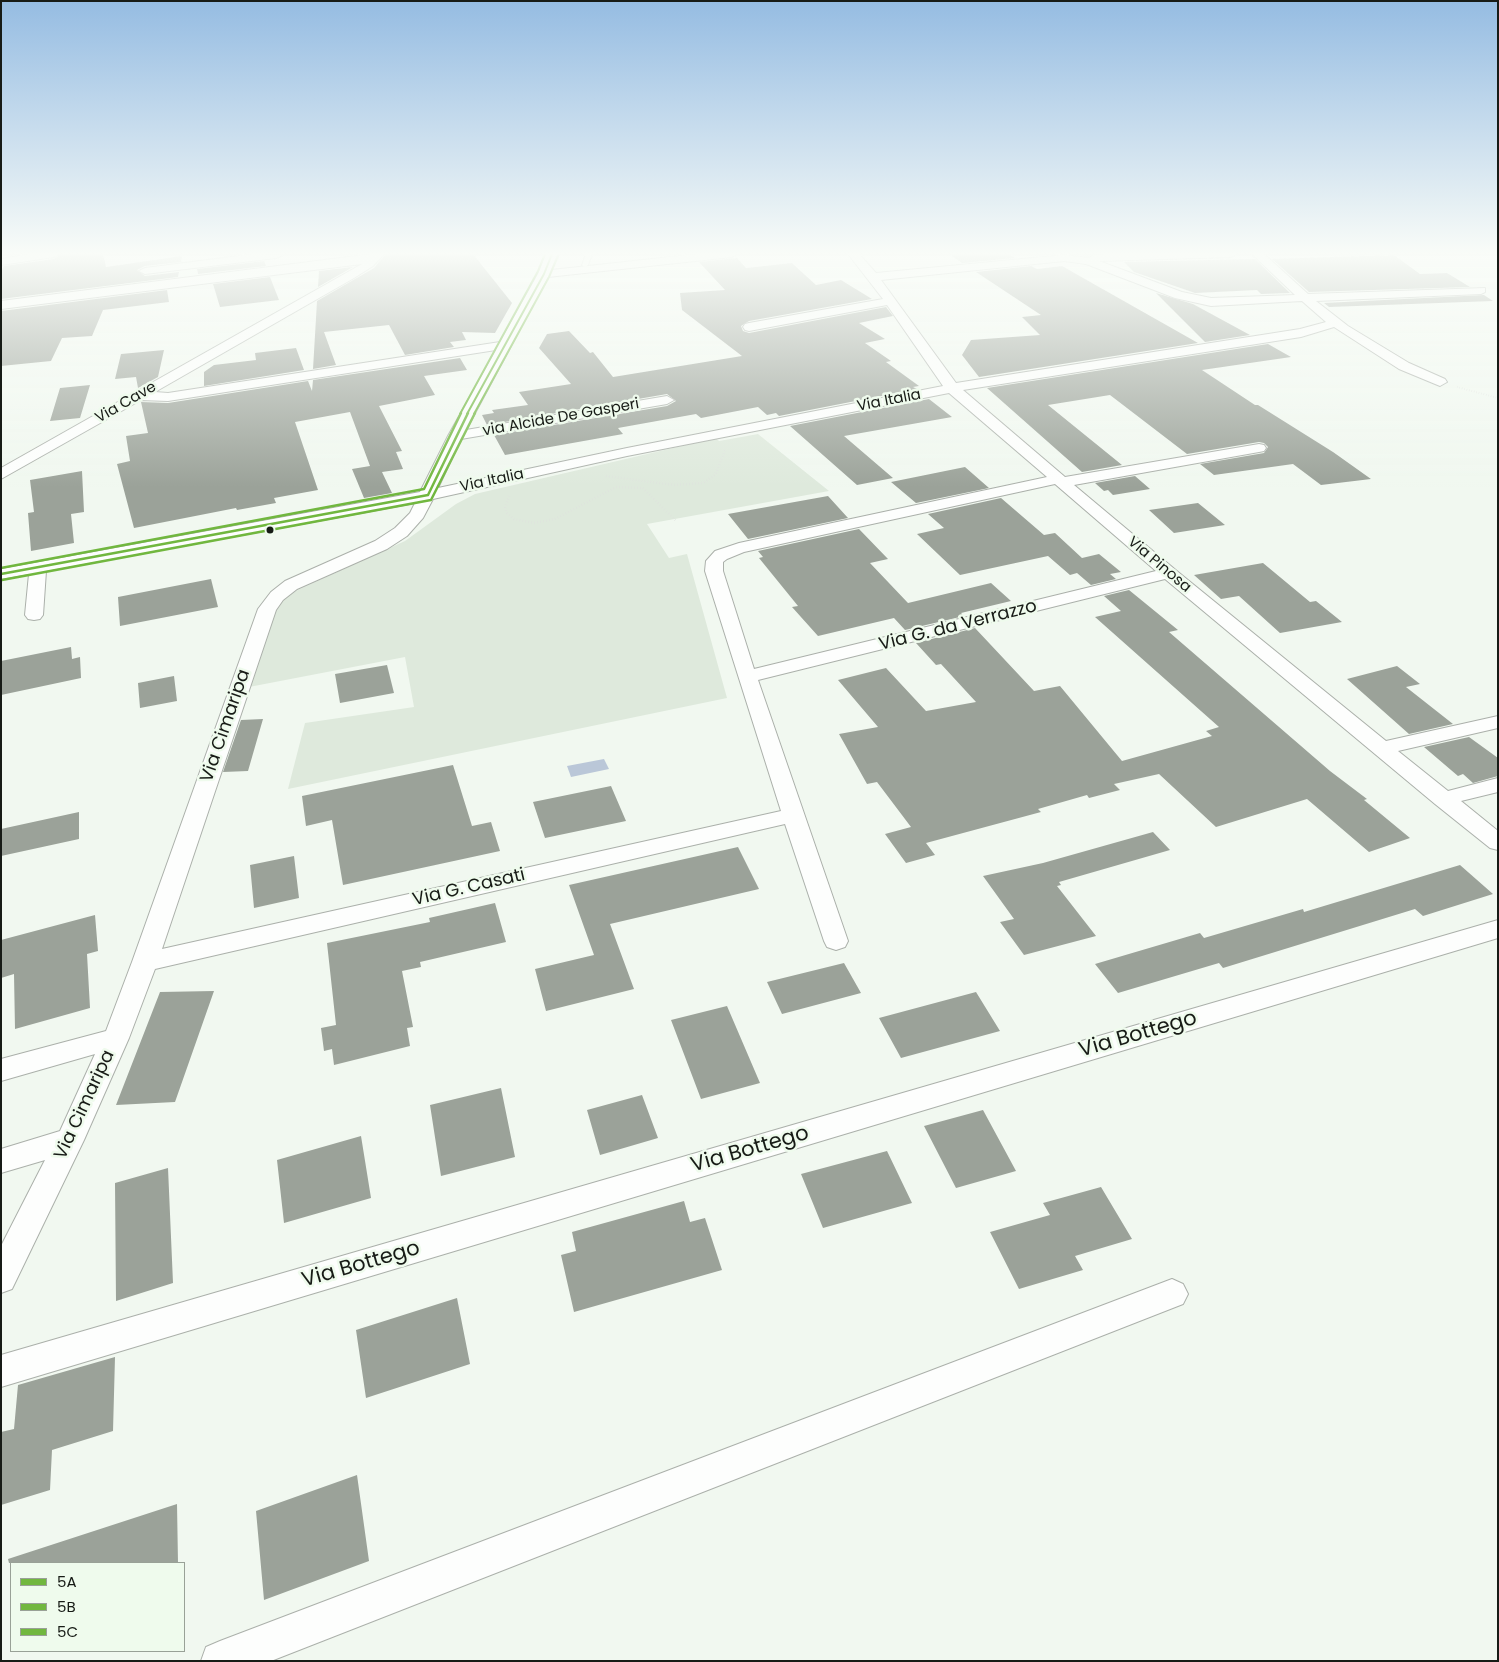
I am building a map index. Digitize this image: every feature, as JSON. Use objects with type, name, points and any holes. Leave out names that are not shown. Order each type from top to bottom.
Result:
[{"type":"street","name":"Via Cave","points":[[1,474],[252,332]]},
{"type":"street","name":"Via Cimaripa","points":[[1,1279],[70,1140],[116,1038],[145,962],[268,609],[277,596],[297,582],[366,552],[401,532],[417,515],[455,436],[512,332]]},
{"type":"street","name":"Via Pinosa","points":[[912,332],[952,388],[1168,573],[1498,843]]},
{"type":"street","name":"Via Italia","points":[[1,574],[428,495],[627,452],[952,388],[1309,332]]},
{"type":"street","points":[[1349,332],[1404,366],[1440,382]]},
{"type":"street","points":[[138,396],[168,397],[504,345]]},
{"type":"street","name":"via Alcide De Gasperi","points":[[455,436],[667,400]]},
{"type":"street","points":[[836,941],[747,677],[713,564],[721,555],[767,542],[1060,481],[1258,448]]},
{"type":"street","points":[[34,615],[38,567]]},
{"type":"street","name":"Via G. da Verrazzo","points":[[747,677],[1168,573]]},
{"type":"street","points":[[1382,748],[1498,722]]},
{"type":"street","points":[[1443,799],[1498,785]]},
{"type":"street","name":"Via G. Casati","points":[[145,962],[794,815]]},
{"type":"street","name":"Via Bottego","points":[[1,1371],[1498,929]]},
{"type":"street","points":[[1,1070],[116,1038]]},
{"type":"street","points":[[1,1161],[70,1140]]},
{"type":"street","points":[[220,1661],[1172,1294]]},
{"type":"path","points":[[1440,382],[1498,398]]},
{"type":"path","points":[[605,476],[675,485],[703,483],[715,475],[726,447]]},
{"type":"path","points":[[616,477],[619,483],[616,487]]},
{"type":"path","points":[[643,488],[646,482]]},
{"type":"path","points":[[510,493],[505,508],[507,513],[514,519],[534,523],[554,519],[616,487],[643,488],[676,521]]},
{"type":"shaded area","points":[[758,434],[829,491],[647,524],[669,558],[687,554],[727,698],[288,789],[305,723],[414,707],[405,657],[249,687],[275,608],[289,594],[405,541],[456,504],[475,494],[716,438],[719,441]]},
{"type":"water","points":[[604,759],[609,769],[571,777],[567,766]]},
{"type":"building","points":[[1,332],[94,332],[92,336],[62,338],[51,361],[1,366]]},
{"type":"building","points":[[315,332],[328,332],[324,332],[336,365],[313,369]]},
{"type":"building","points":[[392,332],[496,332],[462,332],[466,340],[450,342],[454,347],[405,355]]},
{"type":"building","points":[[570,332],[590,353],[593,352],[613,377],[742,356],[710,332],[873,332],[885,339],[865,343],[891,361],[886,362],[919,386],[913,387],[917,389],[779,416],[776,413],[767,415],[758,407],[701,418],[696,414],[618,428],[623,434],[505,455],[494,435],[667,406],[676,401],[667,394],[487,425],[482,415],[494,413],[492,410],[528,405],[519,392],[571,384],[539,348],[547,334]]},
{"type":"building","points":[[1037,332],[1178,332],[1198,343],[979,377],[962,355],[971,340],[1040,335]]},
{"type":"building","points":[[1195,332],[1244,332],[1250,335],[1205,342]]},
{"type":"building","points":[[1268,344],[1291,357],[1202,370],[1255,405],[1258,405],[1333,452],[1371,479],[1321,485],[1293,464],[1214,475],[1200,464],[1264,453],[1268,447],[1264,443],[1259,442],[1187,454],[1110,395],[1048,405],[1122,465],[1082,472],[987,388]]},
{"type":"building","points":[[296,348],[304,370],[204,386],[204,372],[214,365],[256,360],[255,353]]},
{"type":"building","points":[[164,350],[158,377],[138,388],[136,377],[115,379],[121,354]]},
{"type":"building","points":[[460,358],[467,370],[424,376],[435,395],[379,406],[402,451],[396,452],[403,469],[382,472],[392,493],[364,498],[352,469],[370,466],[350,412],[295,422],[318,490],[274,498],[276,503],[237,510],[236,508],[134,528],[117,464],[130,461],[126,436],[148,433],[141,402],[168,403],[308,381],[312,391],[313,380]]},
{"type":"building","points":[[90,385],[80,418],[50,421],[60,388]]},
{"type":"building","points":[[929,399],[952,417],[844,436],[893,478],[857,485],[790,426]]},
{"type":"building","points":[[965,467],[989,488],[916,503],[891,482]]},
{"type":"building","points":[[82,471],[84,512],[71,514],[74,543],[31,551],[28,513],[34,512],[30,480]]},
{"type":"building","points":[[1135,476],[1150,489],[1113,495],[1108,490],[1104,491],[1095,483]]},
{"type":"building","points":[[828,496],[848,518],[748,539],[728,514]]},
{"type":"building","points":[[1001,498],[1044,535],[1055,533],[1082,558],[1099,554],[1121,572],[1110,574],[1116,579],[1091,585],[1077,573],[1070,575],[1048,556],[960,575],[917,534],[944,528],[928,514]]},
{"type":"building","points":[[1198,503],[1225,525],[1174,533],[1149,510]]},
{"type":"building","points":[[859,529],[888,559],[870,563],[908,603],[991,583],[1011,601],[961,613],[964,616],[905,630],[894,618],[818,636],[792,607],[798,606],[759,558],[763,557],[758,551]]},
{"type":"building","points":[[1263,563],[1310,602],[1316,601],[1342,622],[1280,633],[1239,596],[1221,599],[1194,575]]},
{"type":"building","points":[[211,579],[218,607],[120,626],[118,597]]},
{"type":"building","points":[[1129,590],[1178,630],[1169,632],[1330,771],[1367,799],[1364,800],[1410,838],[1369,852],[1307,799],[1216,827],[1159,774],[1114,784],[1120,790],[1089,798],[1087,795],[1038,809],[1041,812],[926,843],[935,855],[906,863],[885,834],[911,827],[877,782],[867,784],[839,734],[878,727],[838,680],[886,668],[926,711],[976,702],[941,664],[936,665],[916,643],[975,628],[1034,691],[1060,686],[1122,761],[1212,736],[1206,731],[1219,727],[1095,617],[1121,611],[1104,596]]},
{"type":"building","points":[[71,647],[72,659],[80,657],[81,678],[1,695],[1,661]]},
{"type":"building","points":[[387,665],[394,693],[340,703],[335,674]]},
{"type":"building","points":[[1397,666],[1420,684],[1406,687],[1453,724],[1409,734],[1347,679]]},
{"type":"building","points":[[174,676],[177,701],[140,708],[138,683]]},
{"type":"building","points":[[263,719],[248,771],[223,772],[241,720]]},
{"type":"building","points":[[1469,737],[1498,758],[1498,776],[1473,783],[1463,774],[1458,776],[1424,747]]},
{"type":"building","points":[[453,765],[472,826],[491,822],[500,851],[343,885],[332,820],[306,826],[302,796]]},
{"type":"building","points":[[611,786],[626,821],[545,838],[533,802]]},
{"type":"building","points":[[79,812],[79,839],[1,856],[1,829]]},
{"type":"building","points":[[1153,832],[1170,850],[1059,882],[1061,885],[1057,886],[1096,936],[1024,955],[1000,922],[1014,919],[983,876],[1043,863]]},
{"type":"building","points":[[738,847],[759,889],[610,924],[634,989],[546,1011],[535,969],[594,955],[569,885]]},
{"type":"building","points":[[294,856],[299,898],[254,908],[250,865]]},
{"type":"building","points":[[1460,865],[1493,894],[1423,916],[1415,909],[1223,968],[1219,963],[1118,993],[1095,964],[1200,933],[1204,938],[1303,909],[1304,912]]},
{"type":"building","points":[[495,903],[506,942],[420,962],[421,967],[402,971],[413,1027],[407,1028],[410,1046],[334,1065],[332,1049],[324,1051],[321,1028],[336,1025],[327,943],[430,922],[429,918]]},
{"type":"building","points":[[95,915],[98,951],[87,954],[90,1008],[15,1029],[14,974],[1,978],[1,940]]},
{"type":"building","points":[[844,963],[861,993],[782,1014],[767,982]]},
{"type":"building","points":[[214,991],[175,1102],[116,1105],[160,992]]},
{"type":"building","points":[[976,992],[1000,1031],[901,1058],[879,1018]]},
{"type":"building","points":[[727,1006],[760,1083],[701,1099],[671,1020]]},
{"type":"building","points":[[501,1088],[515,1157],[441,1176],[430,1105]]},
{"type":"building","points":[[642,1095],[658,1138],[600,1155],[587,1110]]},
{"type":"building","points":[[983,1110],[1016,1171],[956,1188],[924,1126]]},
{"type":"building","points":[[361,1136],[371,1198],[284,1223],[277,1160]]},
{"type":"building","points":[[887,1151],[912,1203],[823,1228],[801,1174]]},
{"type":"building","points":[[168,1168],[173,1283],[116,1301],[115,1183]]},
{"type":"building","points":[[1101,1187],[1132,1239],[1075,1256],[1083,1270],[1019,1289],[990,1232],[1050,1215],[1043,1203]]},
{"type":"building","points":[[684,1201],[690,1222],[705,1218],[722,1270],[574,1312],[561,1255],[576,1251],[572,1232]]},
{"type":"building","points":[[457,1298],[470,1364],[366,1398],[356,1330]]},
{"type":"building","points":[[115,1357],[113,1431],[52,1450],[50,1490],[1,1505],[1,1432],[14,1429],[18,1385]]},
{"type":"building","points":[[357,1475],[369,1561],[264,1600],[256,1511]]},
{"type":"building","points":[[177,1504],[178,1562],[9,1563],[8,1559]]},
{"type":"transit line","name":"5C","points":[[1,568],[424,489],[450,433],[505,332]]},
{"type":"transit line","name":"5A","points":[[428,495],[455,436],[512,332]]},
{"type":"transit line","name":"5B","points":[[2,580],[431,500],[461,439],[519,332]]},
{"type":"transit line","name":"5A","points":[[1,574],[428,495]]}]
